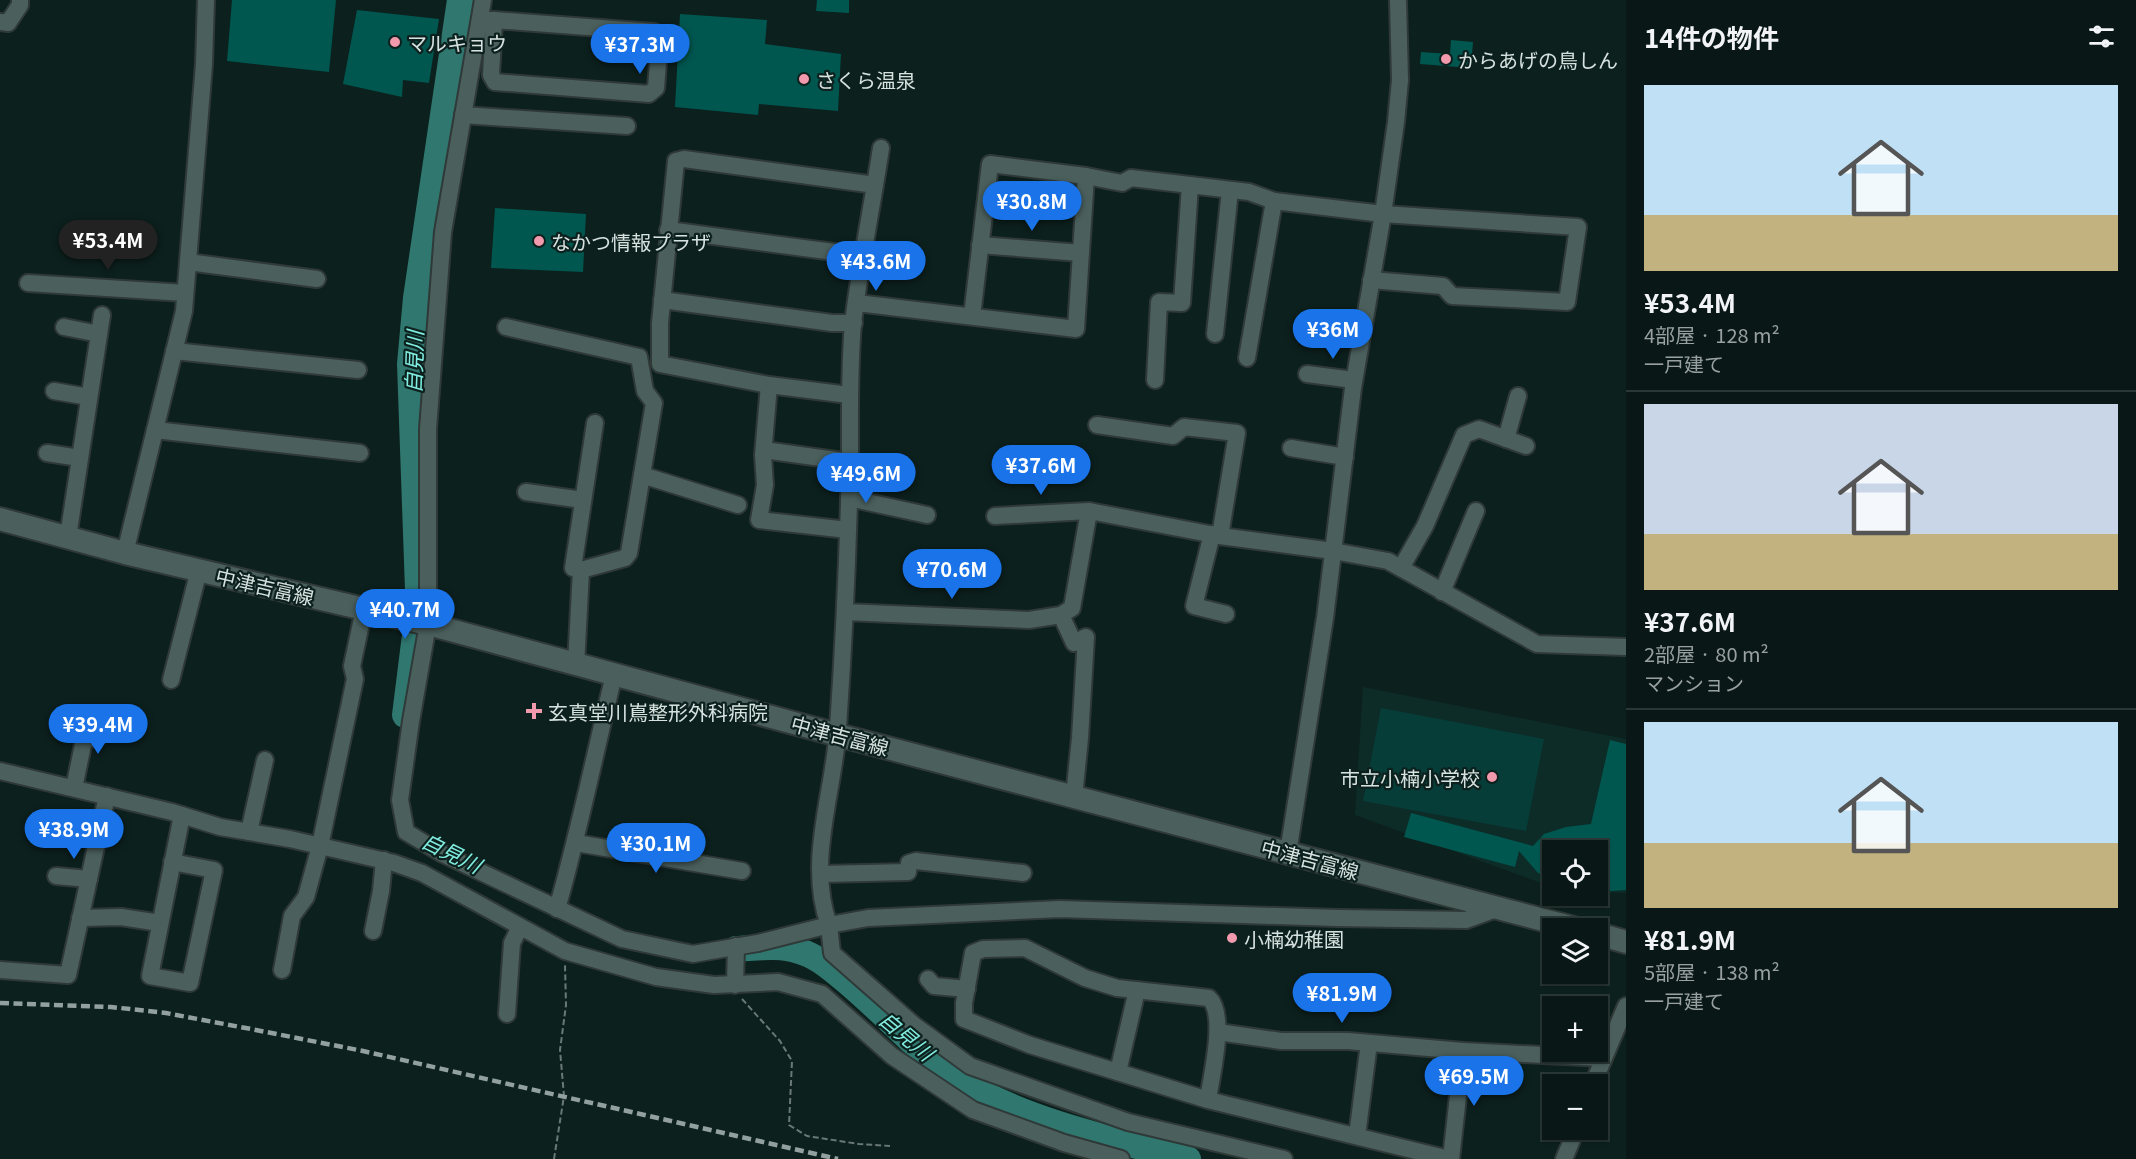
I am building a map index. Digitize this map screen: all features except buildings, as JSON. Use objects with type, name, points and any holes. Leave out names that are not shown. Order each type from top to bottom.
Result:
[{"type":"main road","name":"中津吉富線","points":[[0,519],[125,553],[428,624],[838,735],[1542,920]]},
{"type":"main road","points":[[1608,937],[1626,942]]},
{"type":"street","points":[[0,22],[8,23],[20,5],[20,0]]},
{"type":"street","points":[[125,553],[184,311],[206,43],[206,0]]},
{"type":"street","points":[[483,0],[487,20],[491,75],[495,82],[649,94],[656,88],[660,37],[654,32],[487,20]]},
{"type":"street","points":[[1288,853],[1333,550],[1354,380],[1383,214],[1400,80],[1398,0]]},
{"type":"street","points":[[487,20],[464,115],[443,232],[428,429],[428,624],[400,800],[405,832],[441,853],[622,939],[693,954],[868,918],[1060,909],[1466,920],[1496,909]]},
{"type":"street","points":[[464,115],[627,126]]},
{"type":"street","points":[[881,148],[854,323],[849,395],[850,462],[846,612],[838,735],[825,813],[820,874],[832,953],[914,1024],[970,1066],[1128,1122],[1284,1159]]},
{"type":"street","points":[[849,395],[769,385],[660,364],[662,300],[676,161],[684,159],[875,185]]},
{"type":"street","points":[[972,316],[990,164],[1122,183],[1131,178],[1249,192],[1274,201],[1383,214],[1578,227],[1567,302],[1452,296],[1443,286],[1371,280]]},
{"type":"street","points":[[857,303],[1076,329],[1086,176]]},
{"type":"street","points":[[1155,380],[1158,302],[1182,303],[1190,185]]},
{"type":"street","points":[[1215,334],[1230,190]]},
{"type":"street","points":[[1247,358],[1274,201]]},
{"type":"street","points":[[668,230],[864,256]]},
{"type":"street","points":[[980,245],[1081,253]]},
{"type":"street","points":[[188,262],[317,279]]},
{"type":"street","points":[[28,284],[185,293]]},
{"type":"street","points":[[662,300],[832,323],[854,323]]},
{"type":"street","points":[[68,537],[102,315]]},
{"type":"street","points":[[64,327],[99,334]]},
{"type":"street","points":[[506,327],[639,357],[645,391],[654,403],[629,553],[625,558],[581,570],[573,568],[595,423]]},
{"type":"street","points":[[174,351],[358,370]]},
{"type":"street","points":[[1307,374],[1354,380]]},
{"type":"street","points":[[769,385],[764,450],[765,485],[759,520],[848,530]]},
{"type":"street","points":[[54,391],[89,397]]},
{"type":"street","points":[[1506,439],[1518,396]]},
{"type":"street","points":[[1097,425],[1173,436],[1184,427],[1237,432],[1216,535],[1194,606],[1226,614]]},
{"type":"street","points":[[1401,568],[1425,526],[1464,435],[1479,429],[1526,446]]},
{"type":"street","points":[[155,430],[360,453]]},
{"type":"street","points":[[1291,448],[1345,457]]},
{"type":"street","points":[[764,450],[850,462]]},
{"type":"street","points":[[47,453],[80,458]]},
{"type":"street","points":[[642,475],[738,506]]},
{"type":"street","points":[[526,492],[583,500]]},
{"type":"street","points":[[849,498],[927,515]]},
{"type":"street","points":[[846,612],[1029,620],[1061,615],[1072,608],[1089,511]]},
{"type":"street","points":[[995,516],[1089,511],[1216,535],[1333,550],[1388,561],[1537,644],[1626,647]]},
{"type":"street","points":[[1442,592],[1476,511]]},
{"type":"street","points":[[171,680],[199,570]]},
{"type":"street","points":[[576,664],[581,570]]},
{"type":"street","points":[[282,969],[292,916],[306,897],[320,846],[355,680],[352,666],[363,609]]},
{"type":"street","points":[[1061,615],[1074,643],[1086,637],[1074,797]]},
{"type":"street","points":[[557,909],[576,843],[585,793],[614,675]]},
{"type":"street","points":[[74,788],[84,740],[90,739],[95,717]]},
{"type":"street","points":[[249,832],[264,760]]},
{"type":"street","points":[[0,771],[182,815],[220,827],[384,861],[422,873],[565,951],[656,977],[714,985],[778,982],[822,994],[892,1056],[973,1110],[1064,1143],[1121,1159]]},
{"type":"street","points":[[0,970],[68,975],[107,796]]},
{"type":"street","points":[[172,861],[214,870],[190,983],[150,976],[172,861],[182,815]]},
{"type":"street","points":[[576,843],[741,871]]},
{"type":"street","points":[[373,931],[384,861]]},
{"type":"street","points":[[820,874],[908,872],[909,863],[916,861],[1023,873]]},
{"type":"street","points":[[56,876],[89,879]]},
{"type":"street","points":[[80,918],[121,916],[160,923]]},
{"type":"street","points":[[507,1014],[512,943],[520,927]]},
{"type":"street","points":[[735,985],[736,946]]},
{"type":"street","points":[[1208,1100],[1218,1032],[1214,1003],[1209,998],[1117,988],[1085,978],[1025,948],[983,949],[973,953],[964,1003],[964,1019],[1030,1045],[1208,1100],[1450,1159],[1463,1052]]},
{"type":"street","points":[[928,979],[934,986],[967,989]]},
{"type":"street","points":[[1118,1072],[1137,990]]},
{"type":"street","points":[[1608,1047],[1626,1006]]},
{"type":"street","points":[[1218,1032],[1281,1041],[1370,1043],[1463,1052],[1542,1055]]},
{"type":"street","points":[[1357,1137],[1370,1043]]},
{"type":"street","points":[[1564,1159],[1571,1140]]},
{"type":"path","points":[[554,1159],[564,1096],[560,1073],[560,1050],[566,1005],[565,951]]},
{"type":"path","points":[[735,985],[745,1004],[780,1041],[792,1061],[789,1125],[807,1136],[890,1146]]},
{"type":"shaded area","name":"市立小楠小学校","points":[[1363,687],[1626,739],[1626,893],[1608,892],[1608,840],[1542,840],[1542,883],[1355,815]]},
{"type":"shaded area","points":[[1381,708],[1544,739],[1526,831],[1363,801]]},
{"type":"waterway","name":"自見川","points":[[405,715],[418,590],[410,364],[416,298],[460,0]]},
{"type":"waterway","name":"自見川","points":[[736,949],[784,948],[806,953],[818,959],[859,992],[930,1058],[961,1081],[986,1095],[1071,1128],[1188,1159]]},
{"type":"railway","points":[[0,1003],[111,1007],[166,1013],[363,1051],[838,1159]]},
{"type":"place","name":"マルキョウ","points":[[395,42]]},
{"type":"place","name":"からあげの鳥しん","points":[[1446,59]]},
{"type":"place","name":"さくら温泉","points":[[804,79]]},
{"type":"place","name":"なかつ情報プラザ","points":[[539,241]]},
{"type":"place","name":"玄真堂川嶌整形外科病院","points":[[534,711]]},
{"type":"place","name":"市立小楠小学校","points":[[1492,777]]},
{"type":"place","name":"小楠幼稚園","points":[[1232,938]]}]
